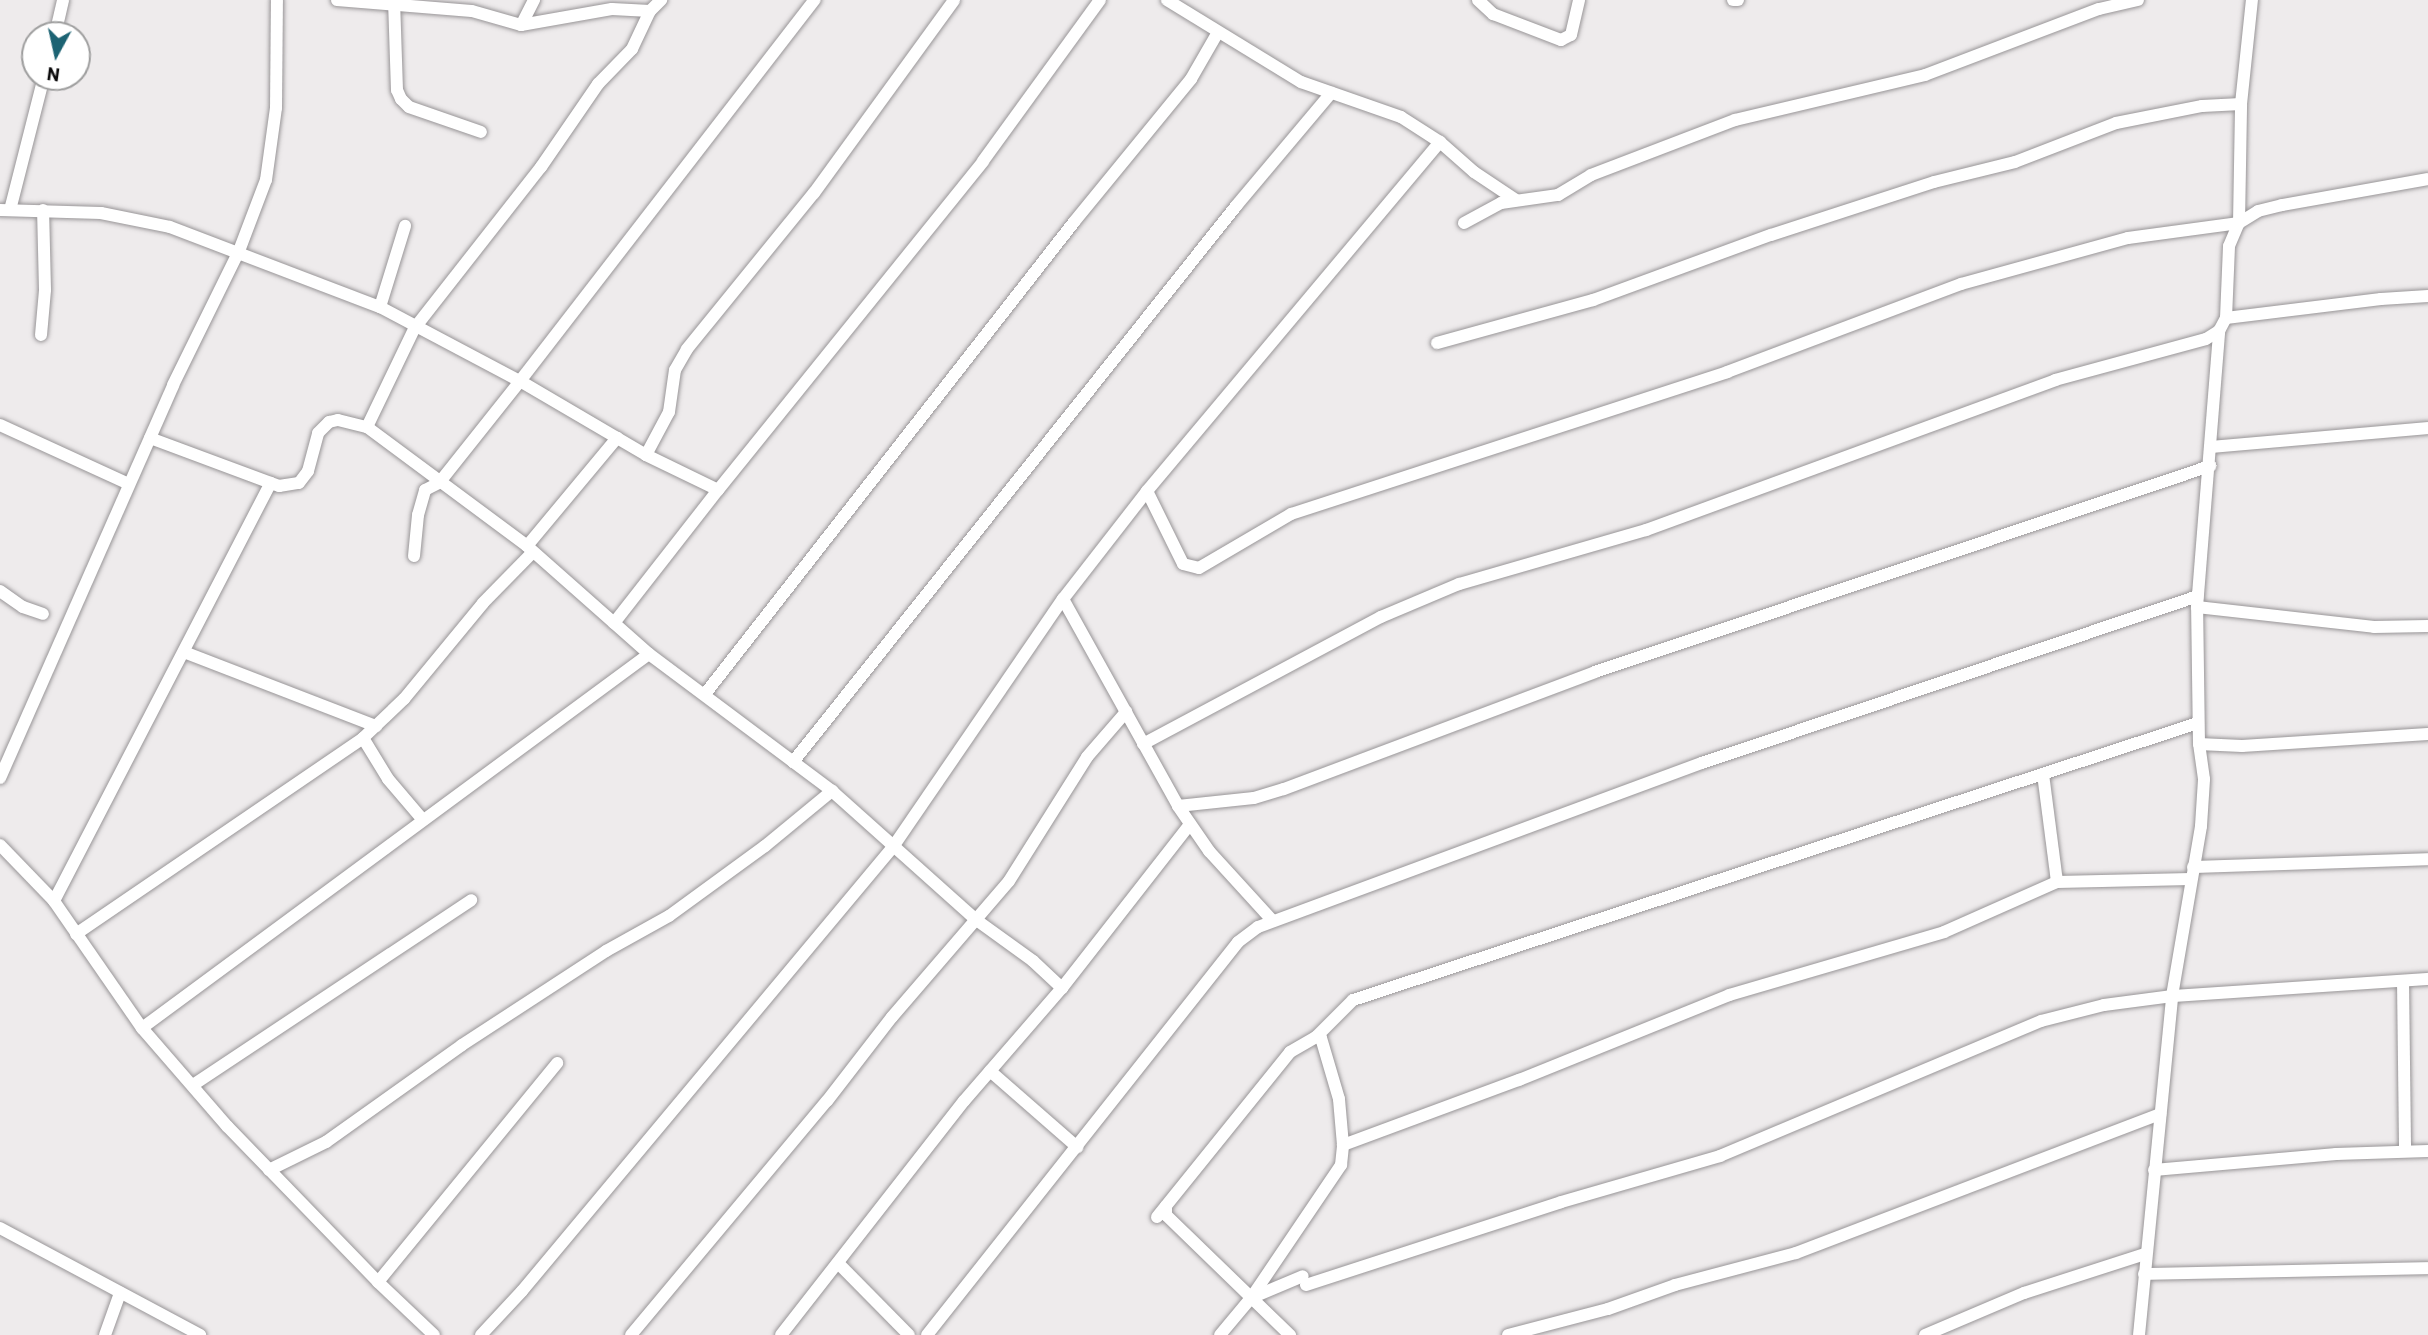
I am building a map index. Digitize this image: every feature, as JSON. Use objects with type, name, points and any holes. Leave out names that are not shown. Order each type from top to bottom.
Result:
[{"type":"street","points":[[59,21],[64,0]]},
{"type":"street","points":[[0,778],[129,484],[239,251],[266,180],[276,108],[277,0]]},
{"type":"street","points":[[337,0],[393,2],[472,11],[521,25],[612,9],[650,11]]},
{"type":"street","points":[[521,25],[534,0]]},
{"type":"street","points":[[367,426],[416,325],[541,167],[598,84],[632,49],[650,11],[661,0]]},
{"type":"street","points":[[414,556],[420,500],[425,491],[439,483],[815,0]]},
{"type":"street","points":[[646,455],[669,412],[675,370],[687,349],[814,193],[954,0]]},
{"type":"street","points":[[614,623],[983,161],[1100,0]]},
{"type":"street","points":[[1167,0],[1301,82],[1401,117],[1440,142],[1474,172],[1516,200]]},
{"type":"street","points":[[1478,0],[1493,14],[1566,39],[1571,35],[1579,0]]},
{"type":"street","points":[[1732,0],[1738,0]]},
{"type":"street","points":[[1464,223],[1501,203],[1558,195],[1591,175],[1735,120],[1925,75],[2099,9],[2138,0]]},
{"type":"street","points":[[1143,744],[1381,617],[1459,584],[1646,530],[2055,380],[2206,339],[2218,331],[2226,318],[2229,246],[2239,223],[2241,104],[2252,0]]},
{"type":"street","points":[[393,2],[397,90],[401,99],[409,107],[481,132]]},
{"type":"street","points":[[705,694],[1074,222],[1191,79],[1218,32]]},
{"type":"street","points":[[40,91],[5,210],[43,210],[124,217],[170,228],[239,251],[380,307],[520,381],[646,455],[718,490]]},
{"type":"street","points":[[793,762],[1236,206],[1331,93]]},
{"type":"street","points":[[1437,343],[1593,300],[1771,235],[1934,182],[2015,162],[2116,123],[2202,106],[2241,104]]},
{"type":"street","points":[[481,1335],[522,1291],[893,847],[1063,599],[1147,491],[1440,142]]},
{"type":"street","points":[[1147,491],[1183,564],[1199,568],[1291,514],[1727,372],[1961,284],[2128,238],[2239,223],[2258,211],[2282,205],[2428,179]]},
{"type":"street","points":[[41,335],[45,290],[43,210]]},
{"type":"street","points":[[380,307],[405,226]]},
{"type":"street","points":[[2226,318],[2381,299],[2428,296]]},
{"type":"street","points":[[2139,1335],[2172,996],[2202,826],[2204,779],[2198,723],[2197,602],[2210,466],[2218,331]]},
{"type":"street","points":[[150,438],[279,486],[299,482],[308,471],[318,433],[329,422],[338,420],[367,426],[439,483],[530,549],[649,654],[832,791],[975,919],[1034,961],[1062,988]]},
{"type":"street","points":[[0,425],[129,484]]},
{"type":"street","points":[[2211,447],[2428,428]]},
{"type":"street","points":[[76,934],[363,738],[404,699],[530,549],[617,438]]},
{"type":"street","points":[[1178,806],[1254,798],[1284,789],[1595,672],[2210,466]]},
{"type":"street","points":[[54,901],[271,483]]},
{"type":"street","points":[[0,591],[23,607],[43,614]]},
{"type":"street","points":[[1063,599],[1178,806],[1209,851],[1272,920]]},
{"type":"street","points":[[927,1335],[1238,942],[1272,920],[1689,768],[2197,602],[2374,627],[2428,626]]},
{"type":"street","points":[[184,652],[376,726]]},
{"type":"street","points":[[142,1028],[649,654]]},
{"type":"street","points":[[631,1335],[1009,881],[1087,757],[1126,712]]},
{"type":"street","points":[[1157,1217],[1290,1052],[1315,1037],[1353,1000],[2198,723]]},
{"type":"street","points":[[2199,744],[2242,746],[2428,734]]},
{"type":"street","points":[[363,738],[388,779],[423,820]]},
{"type":"street","points":[[2043,774],[2057,882]]},
{"type":"street","points":[[269,1170],[326,1142],[462,1045],[606,951],[669,916],[755,854],[832,791]]},
{"type":"street","points":[[781,1335],[990,1071],[1062,988],[1190,824]]},
{"type":"street","points":[[0,845],[54,901],[142,1028],[269,1170],[377,1282],[434,1335]]},
{"type":"street","points":[[1343,1145],[1519,1080],[1729,995],[1944,932],[2057,882],[2428,859]]},
{"type":"street","points":[[193,1085],[471,900]]},
{"type":"street","points":[[1251,1298],[1720,1156],[2041,1021],[2104,1005],[2172,996],[2428,979]]},
{"type":"street","points":[[2403,981],[2405,1151]]},
{"type":"street","points":[[1220,1335],[1251,1298],[1341,1165],[1343,1145],[1339,1099],[1321,1038],[1315,1037]]},
{"type":"street","points":[[377,1282],[557,1063]]},
{"type":"street","points":[[990,1071],[1077,1147]]},
{"type":"street","points":[[1508,1335],[1608,1308],[1675,1285],[1796,1253],[2160,1114]]},
{"type":"street","points":[[2154,1170],[2206,1163],[2428,1151]]},
{"type":"street","points":[[1166,1206],[1166,1215],[1290,1335]]},
{"type":"street","points":[[0,1228],[200,1335]]},
{"type":"street","points":[[1925,1335],[2024,1293],[2145,1254]]},
{"type":"street","points":[[838,1263],[909,1335]]},
{"type":"street","points":[[2144,1274],[2428,1269]]},
{"type":"street","points":[[105,1335],[120,1293]]}]
